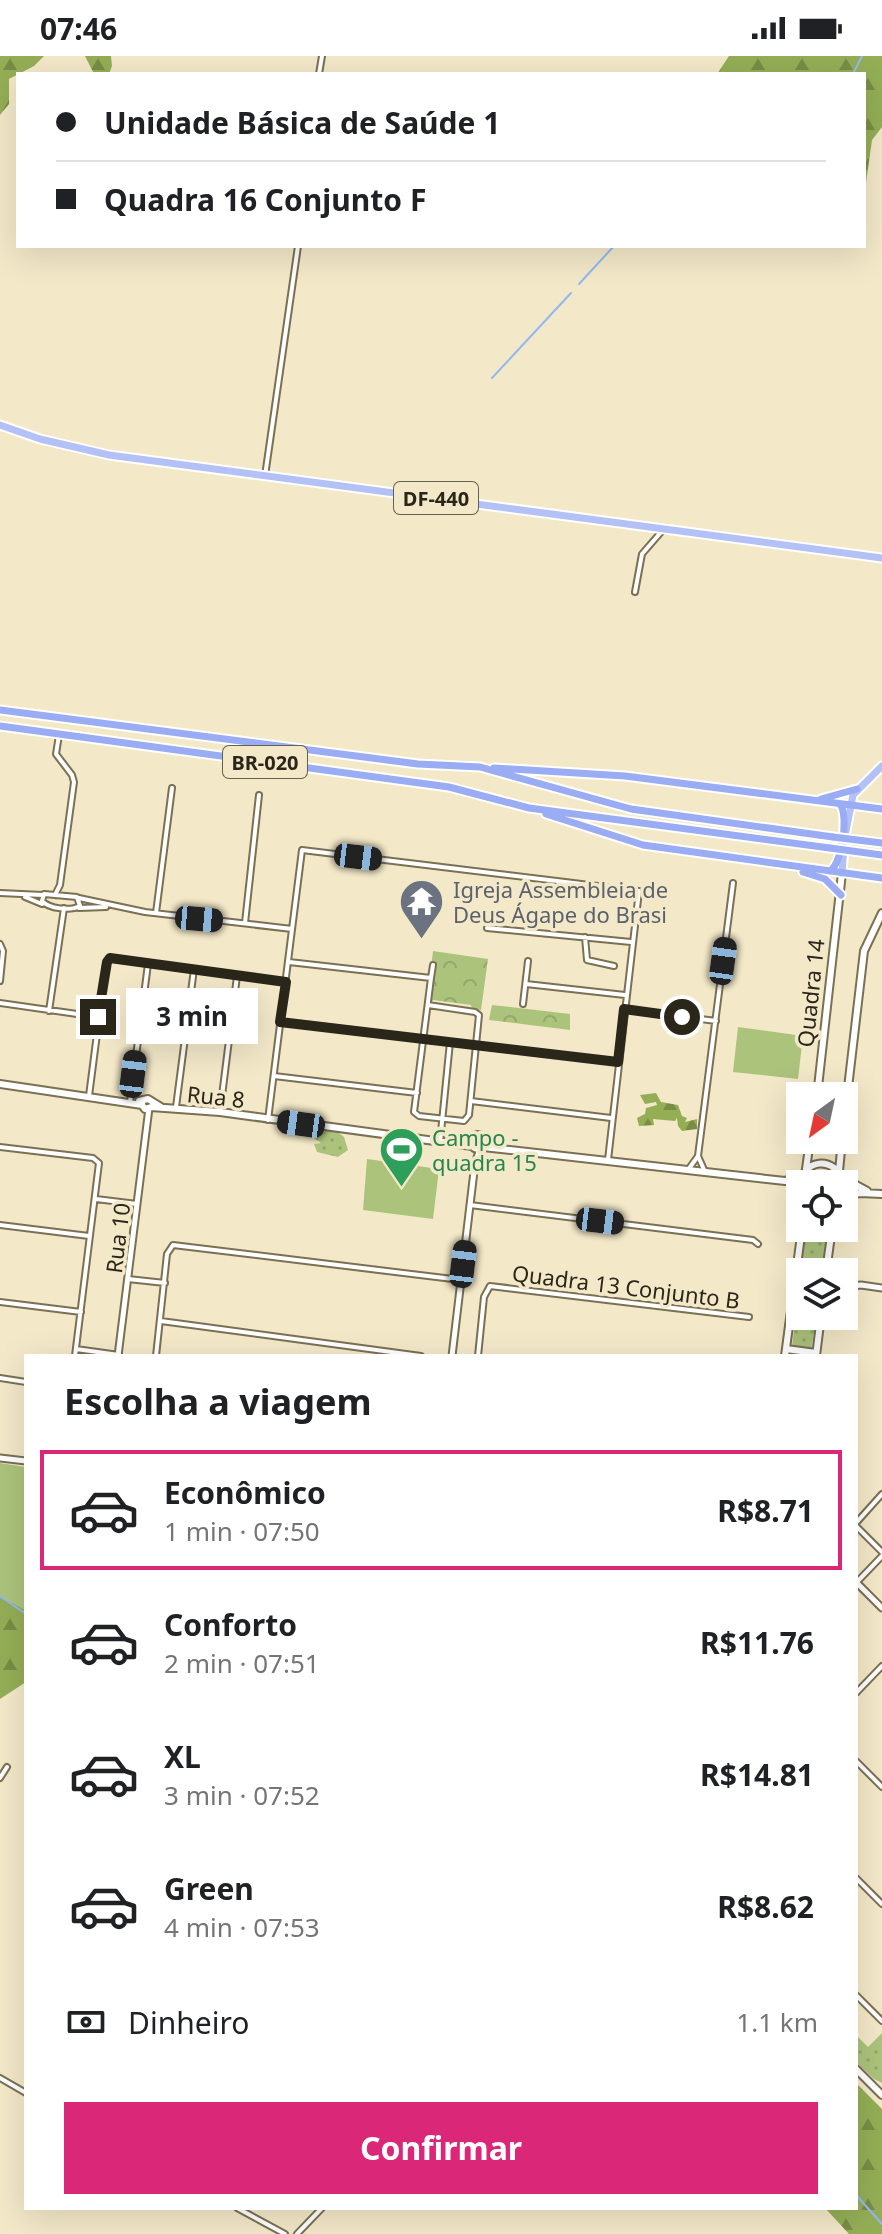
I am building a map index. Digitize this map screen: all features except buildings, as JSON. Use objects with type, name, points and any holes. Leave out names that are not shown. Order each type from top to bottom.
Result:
[{"type":"highway","name":"BR-020","points":[[0,710],[418,764],[625,776],[852,808],[882,809]]},
{"type":"highway","points":[[45,732],[64,728],[57,717]]},
{"type":"highway","points":[[85,740],[80,728],[89,722]]},
{"type":"highway","name":"BR-020","points":[[0,726],[85,740],[449,787],[529,808],[643,845],[882,878]]},
{"type":"highway","name":"BR-020","points":[[480,767],[625,808],[882,843]]},
{"type":"highway","points":[[812,800],[843,795],[857,789]]},
{"type":"highway","points":[[830,871],[836,868],[839,859],[845,813],[840,804]]},
{"type":"highway","name":"BR-020","points":[[529,808],[882,855]]},
{"type":"highway","points":[[754,862],[810,873],[825,879],[841,895]]},
{"type":"main road","name":"DF-440","points":[[0,425],[40,439],[109,455],[879,560]]},
{"type":"main road","points":[[881,768],[882,781]]},
{"type":"main road","points":[[842,873],[857,789],[881,768]]},
{"type":"main road","name":"Quadra 14","points":[[819,1082],[842,873]]},
{"type":"main road","points":[[848,1082],[864,951],[882,913]]},
{"type":"main road","name":"Rua 8","points":[[0,1084],[175,1110],[220,1112],[478,1145]]},
{"type":"main road","points":[[478,1145],[785,1181]]},
{"type":"main road","points":[[806,1170],[812,1165],[826,1164],[833,1170]]},
{"type":"main road","points":[[858,1185],[878,1194]]},
{"type":"main road","points":[[858,1194],[878,1194]]},
{"type":"main road","points":[[800,1242],[786,1352],[816,1354],[819,1330]]},
{"type":"main road","points":[[858,2071],[882,2095]]},
{"type":"main road","points":[[872,2084],[882,2088]]},
{"type":"street","points":[[265,476],[298,248]]},
{"type":"street","points":[[635,592],[642,554],[664,529]]},
{"type":"street","points":[[55,895],[60,885],[74,782],[56,754],[59,735]]},
{"type":"street","points":[[156,913],[172,788]]},
{"type":"street","points":[[245,923],[259,795]]},
{"type":"street","points":[[268,1120],[302,850],[639,891],[608,1162]]},
{"type":"street","points":[[688,1171],[698,1158],[733,883]]},
{"type":"street","points":[[60,885],[64,896]]},
{"type":"street","points":[[0,893],[64,896],[113,907],[292,929]]},
{"type":"street","points":[[43,895],[44,904]]},
{"type":"street","points":[[22,896],[63,911],[113,907]]},
{"type":"street","points":[[79,898],[79,908]]},
{"type":"street","points":[[49,1011],[63,911]]},
{"type":"street","points":[[487,928],[632,942]]},
{"type":"street","points":[[585,937],[587,960],[614,966]]},
{"type":"street","points":[[0,944],[3,951],[0,981]]},
{"type":"street","points":[[89,1096],[98,1017],[110,958],[286,982]]},
{"type":"street","points":[[523,1004],[528,961]]},
{"type":"street","points":[[289,962],[431,978]]},
{"type":"street","points":[[131,1102],[148,964]]},
{"type":"street","points":[[428,1005],[477,1014],[478,1046],[466,1120],[415,1114],[417,1093],[431,978],[433,965]]},
{"type":"street","points":[[175,1110],[194,969]]},
{"type":"street","points":[[220,1112],[237,975]]},
{"type":"street","points":[[526,984],[625,995]]},
{"type":"street","points":[[0,1003],[98,1017]]},
{"type":"street","points":[[624,1009],[716,1021]]},
{"type":"street","points":[[280,1022],[618,1062]]},
{"type":"street","points":[[440,1142],[450,1042]]},
{"type":"street","points":[[274,1076],[417,1093]]},
{"type":"street","points":[[471,1101],[612,1118]]},
{"type":"street","name":"Rua 10","points":[[118,1354],[147,1123],[146,1105]]},
{"type":"street","points":[[452,1354],[478,1145]]},
{"type":"street","points":[[0,1147],[93,1158],[100,1165],[75,1354]]},
{"type":"street","points":[[698,1158],[705,1173]]},
{"type":"street","points":[[95,1199],[137,1204]]},
{"type":"street","points":[[470,1205],[753,1240],[758,1244]]},
{"type":"street","points":[[0,1225],[90,1236]]},
{"type":"street","points":[[156,1354],[167,1254],[173,1245],[461,1280]]},
{"type":"street","points":[[128,1279],[165,1283]]},
{"type":"street","points":[[858,1285],[882,1288]]},
{"type":"street","name":"Quadra 13 Conjunto B","points":[[478,1354],[486,1291],[494,1286],[749,1317]]},
{"type":"street","points":[[0,1302],[81,1313]]},
{"type":"street","points":[[161,1321],[406,1354]]},
{"type":"street","points":[[76,1349],[106,1354]]},
{"type":"street","points":[[0,1378],[24,1382]]},
{"type":"street","points":[[0,1458],[24,1461]]},
{"type":"street","points":[[858,1521],[882,1494]]},
{"type":"street","points":[[858,1525],[882,1554],[858,1580]]},
{"type":"street","points":[[858,1584],[882,1608]]},
{"type":"street","points":[[858,1691],[881,1668]]},
{"type":"street","points":[[858,1763],[882,1787]]},
{"type":"street","points":[[0,1778],[7,1767]]},
{"type":"street","points":[[858,1880],[882,1904]]},
{"type":"street","points":[[858,1997],[882,2021]]},
{"type":"street","points":[[0,2078],[24,2092]]},
{"type":"street","points":[[241,2210],[285,2234]]},
{"type":"street","points":[[297,2234],[320,2210]]},
{"type":"green space","points":[[0,56],[44,56],[34,66],[16,72],[9,79],[9,104],[0,115]]},
{"type":"green space","points":[[85,56],[111,56],[110,72],[93,72]]},
{"type":"green space","points":[[729,56],[882,56],[882,127],[872,140],[866,183],[866,72],[718,72]]},
{"type":"green space","points":[[433,951],[488,959],[481,1010],[472,1009],[471,1005],[433,1000],[431,1004],[427,1002]]},
{"type":"green space","points":[[492,1005],[570,1014],[570,1030],[489,1020]]},
{"type":"green space","points":[[738,1027],[803,1036],[798,1079],[733,1072]]},
{"type":"green space","points":[[656,1093],[661,1102],[678,1105],[682,1116],[687,1118],[685,1122],[697,1119],[697,1129],[682,1131],[677,1118],[675,1121],[653,1119],[654,1125],[639,1126],[637,1118],[645,1114],[646,1108],[657,1105],[656,1102],[645,1104],[640,1095]]},
{"type":"green space","points":[[326,1131],[336,1131],[344,1137],[348,1150],[338,1157],[317,1152],[314,1144],[321,1143],[314,1138]]},
{"type":"green space","name":"Campo - quadra 15","points":[[367,1159],[439,1169],[433,1219],[363,1210]]},
{"type":"green space","points":[[804,1242],[825,1242],[824,1258],[802,1258]]},
{"type":"green space","points":[[794,1330],[815,1330],[811,1350],[792,1347]]},
{"type":"green space","points":[[0,1463],[24,1467],[24,1609],[0,1596]]},
{"type":"green space","points":[[0,1596],[24,1609],[24,1683],[0,1699]]},
{"type":"green space","points":[[882,2033],[882,2083],[858,2064],[858,2037],[868,2047]]},
{"type":"green space","points":[[858,2085],[882,2109],[882,2234],[849,2234],[827,2210],[858,2210]]},
{"type":"waterway","points":[[854,72],[862,56]]},
{"type":"waterway","points":[[579,284],[612,248]]},
{"type":"waterway","points":[[492,378],[571,293]]},
{"type":"waterway","points":[[0,1596],[24,1613]]},
{"type":"waterway","points":[[858,2197],[882,2224]]},
{"type":"place","name":"Igreja Assembleia de Deus Ágape do Brasi","points":[[422,941]]},
{"type":"place","name":"Campo - quadra 15","points":[[401,1189]]},
{"type":"route","points":[[98,1017],[110,958],[286,982],[280,1022],[618,1062],[624,1009],[682,1017]]}]
